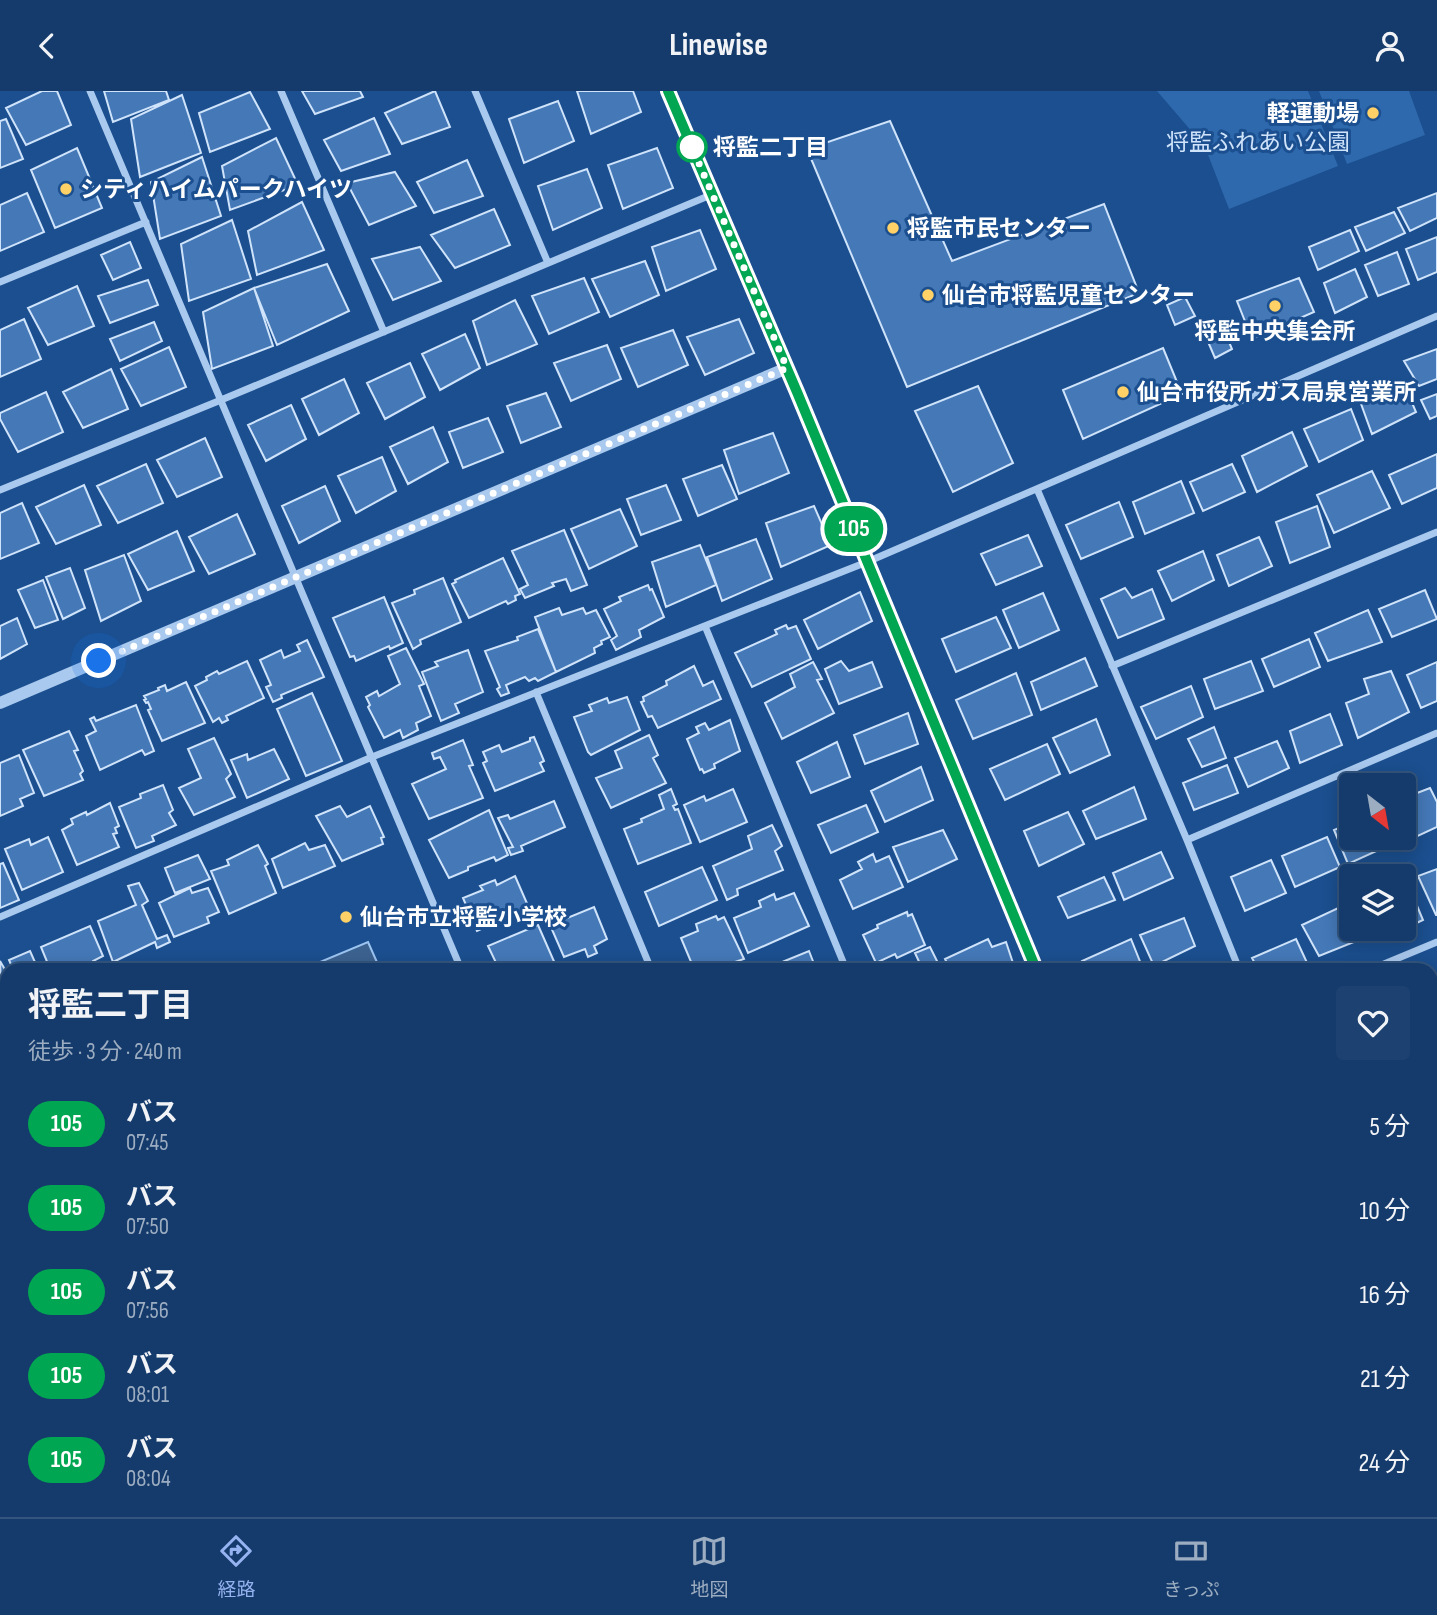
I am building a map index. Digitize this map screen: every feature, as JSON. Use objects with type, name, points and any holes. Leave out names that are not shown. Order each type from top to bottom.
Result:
[{"type":"street","points":[[90,91],[458,963]]},
{"type":"street","points":[[281,91],[384,332]]},
{"type":"street","points":[[475,91],[548,263]]},
{"type":"street","points":[[668,91],[787,368],[1034,963]]},
{"type":"street","points":[[0,490],[713,194]]},
{"type":"street","points":[[0,282],[145,222]]},
{"type":"street","points":[[0,917],[372,757],[867,562],[1437,316]]},
{"type":"street","points":[[0,703],[787,368]]},
{"type":"street","points":[[1037,489],[1237,963]]},
{"type":"street","points":[[1112,666],[1437,531]]},
{"type":"street","points":[[705,626],[844,963]]},
{"type":"street","points":[[536,692],[649,963]]},
{"type":"street","points":[[1187,840],[1437,733]]},
{"type":"street","points":[[1386,963],[1437,942]]},
{"type":"green space","name":"将監ふれあい公園","points":[[1157,91],[1308,91],[1338,166],[1229,209],[1205,147]]},
{"type":"green space","name":"軽運動場","points":[[1319,91],[1409,91],[1425,135],[1347,164]]},
{"type":"shaded area","points":[[368,942],[377,963],[318,963]]},
{"type":"building","points":[[42,91],[57,91],[71,125],[26,145],[6,108]]},
{"type":"building","points":[[104,91],[166,91],[169,100],[113,122]]},
{"type":"building","points":[[302,91],[360,91],[363,97],[315,114]]},
{"type":"building","points":[[435,91],[450,127],[402,144],[385,113]]},
{"type":"building","points":[[577,91],[633,91],[641,112],[591,134]]},
{"type":"building","points":[[250,92],[270,129],[210,152],[199,113]]},
{"type":"building","points":[[182,95],[201,153],[140,177],[131,119]]},
{"type":"building","points":[[558,101],[574,141],[524,163],[509,119]]},
{"type":"building","points":[[374,118],[390,154],[341,171],[324,140]]},
{"type":"building","points":[[6,119],[23,159],[0,168],[0,121]]},
{"type":"building","points":[[890,121],[952,261],[1104,204],[1139,293],[907,387],[807,149]]},
{"type":"building","points":[[276,138],[298,185],[230,210],[222,166]]},
{"type":"building","name":"シティハイムパークハイツ","points":[[77,148],[102,208],[55,228],[31,170]]},
{"type":"building","points":[[657,148],[673,188],[623,209],[608,165]]},
{"type":"building","points":[[202,157],[221,216],[160,239],[151,182]]},
{"type":"building","points":[[467,160],[483,196],[434,213],[417,182]]},
{"type":"building","points":[[587,169],[602,208],[553,230],[538,186]]},
{"type":"building","points":[[395,172],[416,206],[369,225],[347,183]]},
{"type":"building","points":[[27,193],[44,232],[0,251],[0,205]]},
{"type":"building","points":[[1437,193],[1437,218],[1410,231],[1398,208]]},
{"type":"building","points":[[302,202],[324,250],[257,275],[248,231]]},
{"type":"building","points":[[494,209],[510,245],[455,268],[431,235]]},
{"type":"building","points":[[1394,212],[1405,233],[1366,251],[1355,227]]},
{"type":"building","points":[[232,220],[251,279],[189,301],[181,244]]},
{"type":"building","points":[[700,230],[716,269],[666,291],[652,247]]},
{"type":"building","points":[[1350,230],[1359,251],[1318,270],[1309,247]]},
{"type":"building","points":[[1437,237],[1437,272],[1418,280],[1406,249]]},
{"type":"building","points":[[130,242],[141,268],[113,280],[101,255]]},
{"type":"building","points":[[420,247],[441,281],[393,300],[372,259]]},
{"type":"building","points":[[1397,252],[1409,284],[1378,296],[1365,265]]},
{"type":"building","points":[[645,261],[659,295],[610,317],[592,279]]},
{"type":"building","points":[[327,264],[349,311],[277,345],[254,288]]},
{"type":"building","points":[[1355,269],[1367,297],[1335,313],[1324,283]]},
{"type":"building","points":[[584,278],[599,312],[549,334],[532,296]]},
{"type":"building","name":"将監中央集会所","points":[[1299,278],[1314,312],[1252,339],[1237,301]]},
{"type":"building","points":[[148,280],[158,305],[110,323],[98,296]]},
{"type":"building","points":[[77,286],[94,326],[48,345],[28,308]]},
{"type":"building","points":[[254,288],[273,346],[212,369],[203,312]]},
{"type":"building","points":[[1185,297],[1195,316],[1175,325],[1167,305]]},
{"type":"building","points":[[515,300],[537,344],[487,365],[473,321]]},
{"type":"building","points":[[24,319],[41,359],[0,377],[0,330]]},
{"type":"building","points":[[739,319],[754,353],[705,375],[687,337]]},
{"type":"building","points":[[154,322],[162,341],[120,361],[110,339]]},
{"type":"building","points":[[673,330],[688,365],[638,387],[621,348]]},
{"type":"building","points":[[1224,330],[1232,349],[1215,358],[1206,337]]},
{"type":"building","points":[[465,334],[480,368],[440,390],[422,354]]},
{"type":"building","points":[[607,345],[621,379],[571,401],[554,363]]},
{"type":"building","points":[[169,347],[186,387],[141,406],[121,369]]},
{"type":"building","name":"仙台市役所 ガス局泉営業所","points":[[1163,348],[1182,394],[1083,439],[1063,390]]},
{"type":"building","points":[[1437,349],[1437,379],[1419,386],[1404,361]]},
{"type":"building","points":[[410,363],[425,397],[385,419],[367,383]]},
{"type":"building","points":[[111,369],[128,409],[83,428],[63,392]]},
{"type":"building","points":[[344,379],[359,413],[319,435],[302,399]]},
{"type":"building","points":[[1404,384],[1416,412],[1372,434],[1360,401]]},
{"type":"building","points":[[978,386],[1013,463],[953,492],[915,411]]},
{"type":"building","points":[[46,392],[63,432],[18,452],[0,419],[0,413]]},
{"type":"building","points":[[546,393],[561,427],[521,443],[507,406]]},
{"type":"building","points":[[1437,394],[1437,416],[1430,419],[1421,400]]},
{"type":"building","points":[[291,405],[306,439],[266,461],[248,425]]},
{"type":"building","points":[[1351,409],[1363,440],[1319,462],[1304,429]]},
{"type":"building","points":[[488,418],[503,452],[463,468],[449,432]]},
{"type":"building","points":[[433,427],[448,462],[408,484],[390,447]]},
{"type":"building","points":[[1292,432],[1307,466],[1257,492],[1242,456]]},
{"type":"building","points":[[773,433],[789,473],[739,494],[724,450]]},
{"type":"building","points":[[205,438],[222,477],[177,497],[157,460]]},
{"type":"building","points":[[1437,454],[1437,488],[1402,504],[1389,475]]},
{"type":"building","points":[[382,457],[396,491],[356,513],[338,476]]},
{"type":"building","points":[[146,464],[163,503],[118,523],[97,486]]},
{"type":"building","points":[[1232,464],[1245,492],[1203,511],[1190,482]]},
{"type":"building","points":[[722,465],[737,499],[698,516],[683,479]]},
{"type":"building","points":[[1372,471],[1390,508],[1334,533],[1317,495]]},
{"type":"building","points":[[1181,481],[1194,513],[1145,534],[1133,502]]},
{"type":"building","points":[[84,485],[101,525],[56,544],[36,507]]},
{"type":"building","points":[[666,485],[681,520],[641,535],[627,499]]},
{"type":"building","points":[[325,486],[340,521],[299,543],[282,506]]},
{"type":"building","points":[[1119,502],[1133,537],[1081,559],[1066,525]]},
{"type":"building","points":[[22,503],[39,543],[0,559],[0,513]]},
{"type":"building","points":[[814,506],[831,545],[781,567],[766,523]]},
{"type":"building","points":[[1317,506],[1330,547],[1290,563],[1276,522]]},
{"type":"building","points":[[620,509],[637,546],[589,569],[571,529]]},
{"type":"building","points":[[237,514],[255,554],[209,574],[189,537]]},
{"type":"building","points":[[564,530],[587,585],[571,591],[566,579],[552,583],[554,586],[525,598],[520,589],[528,585],[512,551]]},
{"type":"building","points":[[177,531],[194,571],[148,590],[128,554]]},
{"type":"building","points":[[1028,535],[1042,566],[996,585],[981,554]]},
{"type":"building","points":[[1259,537],[1272,566],[1229,586],[1217,555]]},
{"type":"building","points":[[756,539],[772,579],[722,601],[707,557]]},
{"type":"building","points":[[700,545],[716,585],[666,607],[652,562]]},
{"type":"building","points":[[1203,551],[1214,580],[1172,601],[1158,571]]},
{"type":"building","points":[[124,555],[141,601],[101,621],[85,570]]},
{"type":"building","points":[[503,558],[520,594],[508,604],[506,601],[469,618],[452,584],[455,580]]},
{"type":"building","points":[[70,568],[85,608],[63,619],[46,577]]},
{"type":"building","points":[[443,578],[461,622],[420,640],[421,644],[413,649],[392,603]]},
{"type":"building","points":[[43,580],[58,620],[35,628],[18,590]]},
{"type":"building","points":[[648,585],[664,617],[639,630],[641,637],[616,650],[611,640],[617,636],[604,609],[621,601],[619,597]]},
{"type":"building","points":[[1125,588],[1132,598],[1152,589],[1164,619],[1118,638],[1101,599]]},
{"type":"building","points":[[1425,590],[1437,619],[1392,637],[1379,609]]},
{"type":"building","points":[[860,592],[872,621],[818,649],[804,620]]},
{"type":"building","points":[[1043,593],[1059,630],[1019,648],[1003,610]]},
{"type":"building","points":[[384,597],[403,643],[390,649],[389,646],[356,661],[354,656],[350,657],[333,618]]},
{"type":"building","points":[[559,608],[562,615],[583,608],[586,614],[596,610],[610,637],[594,648],[595,653],[556,672],[535,617]]},
{"type":"building","points":[[1368,610],[1382,642],[1328,661],[1315,633]]},
{"type":"building","points":[[996,617],[1011,648],[956,672],[942,639]]},
{"type":"building","points":[[17,618],[27,644],[0,659],[0,626]]},
{"type":"building","points":[[786,625],[788,629],[796,626],[811,659],[752,687],[735,653],[777,634],[775,630]]},
{"type":"building","points":[[538,629],[556,672],[538,681],[535,678],[529,681],[525,677],[506,685],[509,693],[501,696],[485,651],[518,640],[517,637]]},
{"type":"building","points":[[1309,639],[1320,667],[1274,687],[1262,659]]},
{"type":"building","points":[[307,640],[324,677],[281,695],[282,698],[273,702],[266,687],[271,685],[260,660],[281,650],[284,658],[300,651],[297,645]]},
{"type":"building","points":[[406,648],[424,684],[419,686],[431,716],[416,723],[418,730],[403,738],[400,730],[384,738],[368,707],[370,705],[366,697],[377,691],[379,696],[400,684],[388,656]]},
{"type":"building","points":[[468,650],[483,692],[455,704],[459,713],[441,721],[422,672],[438,666],[435,662]]},
{"type":"building","points":[[1085,658],[1097,686],[1041,710],[1031,682]]},
{"type":"building","points":[[247,661],[264,698],[226,716],[228,720],[222,723],[219,718],[213,722],[195,686],[217,671],[219,674]]},
{"type":"building","points":[[841,661],[849,671],[872,662],[882,687],[839,704],[825,669]]},
{"type":"building","points":[[1251,661],[1263,691],[1215,709],[1204,679]]},
{"type":"building","points":[[813,662],[822,679],[817,680],[834,713],[782,739],[765,703],[795,687],[790,674]]},
{"type":"building","points":[[1437,662],[1437,701],[1421,708],[1407,675]]},
{"type":"building","points":[[694,666],[703,686],[713,681],[721,699],[658,728],[652,716],[648,717],[641,702],[644,701],[643,697],[667,685],[666,681]]},
{"type":"building","points":[[1391,671],[1409,712],[1358,738],[1346,703],[1369,694],[1364,679]]},
{"type":"building","points":[[1016,673],[1032,715],[973,739],[956,700]]},
{"type":"building","points":[[186,682],[205,723],[162,741],[144,696],[165,685],[167,691]]},
{"type":"building","points":[[1191,686],[1203,717],[1156,739],[1141,707]]},
{"type":"building","points":[[312,693],[342,761],[306,776],[277,709]]},
{"type":"building","points":[[627,697],[640,730],[591,755],[574,717],[592,711],[589,705],[607,698],[609,703]]},
{"type":"building","points":[[136,705],[154,751],[145,755],[142,750],[100,770],[86,736],[96,731],[90,719],[94,717],[96,721]]},
{"type":"building","points":[[908,713],[918,744],[865,764],[854,735]]},
{"type":"building","points":[[1330,714],[1342,745],[1300,763],[1290,731]]},
{"type":"building","points":[[1096,719],[1110,755],[1070,773],[1053,738]]},
{"type":"building","points":[[730,720],[740,751],[714,764],[715,768],[704,773],[700,770],[687,739],[699,733],[696,727],[705,723],[709,730]]},
{"type":"building","points":[[1214,727],[1226,758],[1202,767],[1188,739]]},
{"type":"building","points":[[69,731],[78,750],[74,751],[83,771],[80,774],[83,780],[44,796],[23,750]]},
{"type":"building","points":[[649,735],[658,755],[653,758],[666,783],[611,808],[596,778],[622,768],[615,751]]},
{"type":"building","points":[[534,737],[544,761],[540,763],[544,771],[495,791],[483,763],[487,761],[483,752],[499,745],[502,752]]},
{"type":"building","points":[[214,738],[231,774],[226,779],[235,797],[194,815],[179,788],[201,778],[188,749]]},
{"type":"building","points":[[463,740],[473,765],[469,766],[483,798],[429,819],[412,784],[446,769],[440,757],[434,759],[432,753]]},
{"type":"building","points":[[1277,741],[1289,768],[1248,787],[1235,758]]},
{"type":"building","points":[[837,742],[850,777],[811,793],[797,762]]},
{"type":"building","points":[[1047,744],[1060,774],[1005,800],[990,769]]},
{"type":"building","points":[[274,749],[289,779],[247,798],[231,760],[247,754],[248,760]]},
{"type":"building","points":[[19,755],[34,793],[20,799],[23,806],[0,816],[0,763]]},
{"type":"building","points":[[1227,765],[1238,793],[1194,810],[1183,783]]},
{"type":"building","points":[[921,767],[933,800],[885,822],[871,791]]},
{"type":"building","points":[[163,785],[173,810],[169,813],[176,825],[152,836],[154,841],[136,848],[119,807],[141,798],[140,794]]},
{"type":"building","points":[[1134,787],[1146,819],[1096,839],[1083,811]]},
{"type":"building","points":[[1430,788],[1437,802],[1437,827],[1416,837],[1416,793]]},
{"type":"building","points":[[671,789],[677,804],[673,806],[675,810],[678,809],[691,843],[638,864],[624,829],[664,809],[659,795]]},
{"type":"building","points":[[733,789],[747,822],[700,842],[684,805],[704,796],[706,801]]},
{"type":"building","points":[[554,801],[565,827],[521,846],[523,851],[511,855],[508,848],[513,847],[498,818],[508,815],[510,819]]},
{"type":"building","points":[[110,803],[119,826],[115,828],[117,833],[113,834],[119,847],[77,865],[62,830],[73,824],[71,819],[86,812],[87,815]]},
{"type":"building","points":[[866,805],[878,832],[831,853],[818,825]]},
{"type":"building","points":[[340,806],[347,817],[370,806],[384,837],[381,838],[383,844],[342,861],[316,816]]},
{"type":"building","points":[[489,810],[508,855],[496,861],[494,857],[468,867],[468,870],[449,878],[429,840]]},
{"type":"building","points":[[1068,812],[1084,844],[1039,866],[1024,831]]},
{"type":"building","points":[[772,825],[782,846],[775,851],[783,870],[737,889],[738,895],[727,900],[713,866],[752,849],[748,836]]},
{"type":"building","points":[[1339,828],[1339,842],[1334,830]]},
{"type":"building","points":[[943,830],[957,859],[908,882],[893,847]]},
{"type":"building","points":[[48,837],[63,872],[22,890],[5,849],[29,839],[31,845]]},
{"type":"building","points":[[1327,837],[1339,867],[1295,887],[1282,856]]},
{"type":"building","points":[[305,843],[309,850],[325,845],[335,866],[283,888],[272,859]]},
{"type":"building","points":[[258,845],[268,864],[265,866],[276,893],[229,914],[211,871],[229,865],[227,860]]},
{"type":"building","points":[[1343,851],[1377,851],[1348,864]]},
{"type":"building","points":[[1161,852],[1173,878],[1124,900],[1113,873]]},
{"type":"building","points":[[873,854],[876,862],[889,856],[903,887],[853,909],[840,880],[862,869],[858,862]]},
{"type":"building","points":[[198,855],[210,879],[175,893],[165,868]]},
{"type":"building","points":[[1271,860],[1286,893],[1245,911],[1231,877]]},
{"type":"building","points":[[3,863],[19,900],[0,908],[0,864]]},
{"type":"building","points":[[702,867],[717,900],[659,926],[645,892]]},
{"type":"building","points":[[1437,869],[1437,915],[1436,915],[1418,876]]},
{"type":"building","points":[[515,876],[529,908],[477,931],[463,898],[483,890],[480,886],[495,880],[497,885]]},
{"type":"building","points":[[1104,877],[1115,900],[1068,918],[1058,897]]},
{"type":"building","points":[[139,883],[148,901],[142,905],[157,939],[167,935],[170,942],[157,948],[155,942],[113,962],[98,921],[136,905],[128,886]]},
{"type":"building","points":[[190,888],[192,893],[208,888],[219,912],[207,917],[209,923],[174,937],[159,903]]},
{"type":"building","points":[[794,893],[809,926],[748,953],[734,918],[761,907],[759,901],[774,894],[776,900]]},
{"type":"building","points":[[1416,903],[1423,920],[1416,923]]},
{"type":"building","points":[[594,907],[607,939],[594,946],[597,953],[588,957],[585,949],[564,957],[550,925]]},
{"type":"building","points":[[1339,908],[1339,941],[1356,941],[1319,956],[1302,925]]},
{"type":"building","points":[[907,912],[908,916],[912,914],[925,945],[897,958],[895,954],[876,963],[863,935],[878,928],[877,925]]},
{"type":"building","points":[[716,916],[718,920],[724,917],[744,959],[732,963],[691,963],[681,938],[698,931],[696,924]]},
{"type":"building","points":[[1184,918],[1195,946],[1160,963],[1153,963],[1140,935]]},
{"type":"building","points":[[538,925],[555,963],[496,963],[488,946]]},
{"type":"building","points":[[90,926],[103,956],[94,963],[48,963],[41,947]]},
{"type":"building","points":[[988,939],[992,947],[1006,942],[1013,963],[947,963],[945,959]]},
{"type":"building","points":[[1131,939],[1141,963],[1083,963],[1082,961]]},
{"type":"building","points":[[1296,939],[1307,963],[1255,963],[1252,958]]},
{"type":"building","points":[[930,947],[938,963],[920,963],[915,953]]},
{"type":"building","points":[[30,951],[35,963],[10,963],[9,960]]},
{"type":"building","points":[[809,951],[814,963],[780,963]]},
{"type":"bus line","name":"105","points":[[668,91],[797,392],[1034,963]]},
{"type":"place","name":"軽運動場","points":[[1373,113]]},
{"type":"place","name":"将監二丁目","points":[[692,147]]},
{"type":"place","name":"シティハイムパークハイツ","points":[[66,189]]},
{"type":"place","name":"将監市民センター","points":[[893,228]]},
{"type":"place","name":"仙台市将監児童センター","points":[[928,295]]},
{"type":"place","name":"将監中央集会所","points":[[1275,306]]},
{"type":"place","name":"仙台市役所 ガス局泉営業所","points":[[1123,392]]},
{"type":"place","name":"仙台市立将監小学校","points":[[346,917]]},
{"type":"route","points":[[99,661],[787,368],[692,147]]}]
